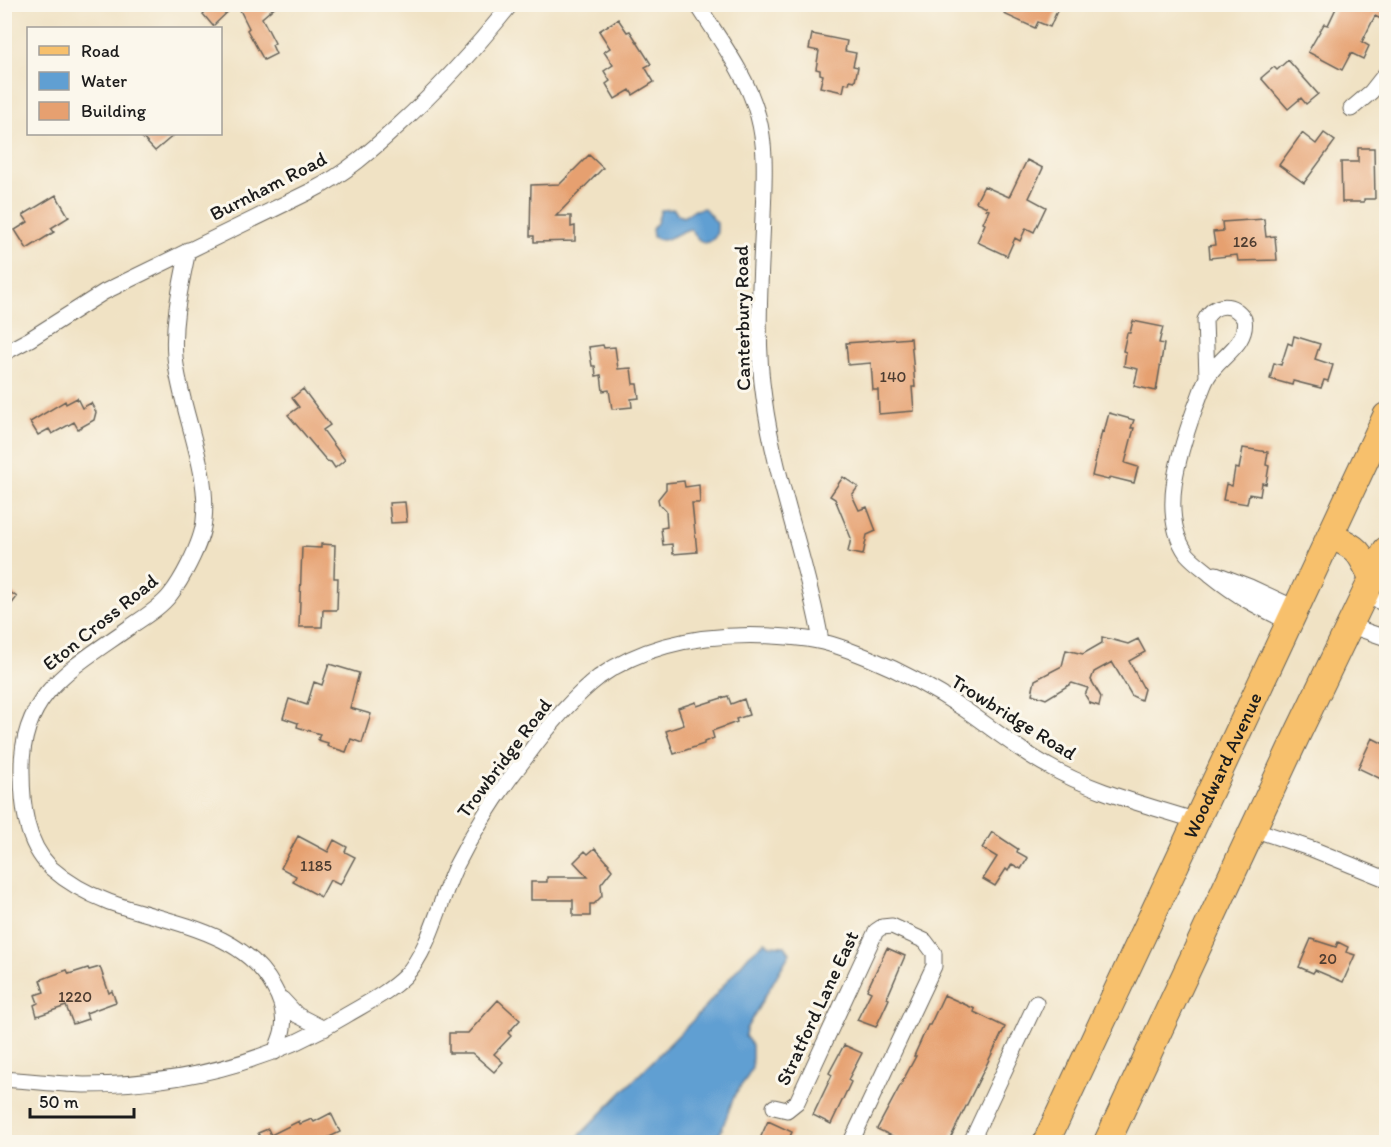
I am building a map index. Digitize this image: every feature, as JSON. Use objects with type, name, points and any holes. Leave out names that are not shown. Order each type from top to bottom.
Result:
[{"type":"main road","name":"Woodward Avenue","points":[[1046,1143],[1386,416]]},
{"type":"main road","points":[[1330,536],[1350,544],[1358,551],[1375,593]]},
{"type":"main road","points":[[1107,1143],[1350,626],[1375,593],[1386,550]]},
{"type":"street","name":"Burnham Road","points":[[4,353],[104,292],[321,186],[359,160],[439,87],[510,4]]},
{"type":"street","name":"Canterbury Road","points":[[700,6],[747,86],[762,133],[764,179],[760,337],[764,400],[778,473],[811,591],[821,641]]},
{"type":"street","points":[[1351,110],[1371,92],[1386,73]]},
{"type":"street","name":"Eton Cross Road","points":[[188,250],[175,324],[174,343],[178,380],[203,487],[205,512],[201,536],[169,597],[69,670],[35,709],[23,745],[24,811],[33,842],[39,853],[65,879],[109,902],[201,931],[227,942],[257,964],[276,992],[297,1016],[324,1029]]},
{"type":"street","points":[[1207,377],[1182,447],[1176,475],[1173,498],[1176,523],[1182,544],[1189,556],[1205,570],[1250,587],[1292,615]]},
{"type":"street","points":[[1350,626],[1386,638]]},
{"type":"street","name":"Trowbridge Road","points":[[4,1079],[83,1085],[143,1082],[209,1071],[275,1052],[324,1029],[386,991],[411,969],[422,952],[452,874],[471,836],[490,806],[548,729],[594,681],[616,667],[663,646],[690,641],[752,637],[821,641],[866,657],[925,685],[1060,773],[1197,821]]},
{"type":"street","points":[[1253,829],[1323,853],[1386,879]]},
{"type":"street","name":"Stratford Lane East","points":[[774,1107],[787,1110],[796,1102],[876,931],[882,927],[892,926],[925,941],[934,953],[934,966],[851,1143]]},
{"type":"street","name":"Eton Cross Road","points":[[275,1052],[284,1018],[276,992]]},
{"type":"street","points":[[970,1143],[1036,1003]]},
{"type":"water","points":[[704,208],[717,223],[716,234],[711,241],[704,243],[690,229],[667,239],[653,237],[652,229],[657,223],[661,210],[674,209],[683,217]]},
{"type":"water","points":[[765,942],[770,945],[785,946],[790,953],[746,1029],[745,1036],[752,1045],[752,1067],[735,1094],[720,1134],[690,1142],[573,1142],[702,1011],[749,955]]},
{"type":"building","points":[[213,4],[236,4],[213,26],[203,14]]},
{"type":"building","points":[[237,4],[278,4],[262,18],[275,43],[272,45],[276,54],[264,60],[247,30],[249,28]]},
{"type":"building","points":[[1009,4],[1060,4],[1050,27],[1038,22],[1035,28],[1004,14]]},
{"type":"building","points":[[1338,4],[1386,4],[1383,20],[1375,16],[1362,42],[1369,46],[1363,59],[1351,53],[1342,70],[1308,52],[1324,24],[1328,25]]},
{"type":"building","points":[[618,19],[627,32],[630,31],[651,64],[645,67],[654,82],[633,95],[630,90],[615,99],[606,84],[610,81],[604,71],[613,65],[604,52],[610,48],[599,31]]},
{"type":"building","points":[[812,34],[847,41],[845,51],[856,53],[853,66],[858,67],[855,81],[850,80],[849,84],[845,83],[843,92],[820,87],[823,75],[820,74],[820,70],[816,69],[819,51],[809,49]]},
{"type":"building","points":[[1288,60],[1318,94],[1306,104],[1301,98],[1288,109],[1261,78],[1274,67],[1277,70]]},
{"type":"building","points":[[1302,133],[1316,144],[1324,133],[1335,141],[1304,183],[1279,165]]},
{"type":"building","points":[[140,135],[174,135],[155,151]]},
{"type":"building","points":[[1358,148],[1374,148],[1375,199],[1364,199],[1364,202],[1342,202],[1341,162],[1358,162]]},
{"type":"building","points":[[589,155],[603,168],[556,216],[571,216],[571,227],[575,226],[575,241],[534,242],[534,236],[530,236],[531,185],[560,184]]},
{"type":"building","points":[[1027,160],[1043,168],[1029,198],[1046,207],[1034,232],[1026,228],[1020,241],[1015,238],[1007,256],[977,242],[989,210],[976,202],[984,186],[1009,197]]},
{"type":"building","points":[[56,195],[69,217],[51,228],[54,232],[27,249],[15,230],[28,222],[23,215]]},
{"type":"building","points":[[1264,219],[1266,237],[1275,236],[1277,260],[1238,261],[1237,255],[1210,258],[1209,246],[1215,245],[1213,232],[1223,231],[1222,222]]},
{"type":"building","points":[[1133,321],[1163,327],[1159,343],[1164,344],[1156,391],[1134,386],[1138,369],[1124,366],[1126,352],[1123,351],[1127,333],[1130,333]]},
{"type":"building","points":[[1294,336],[1320,344],[1315,359],[1333,365],[1328,381],[1324,380],[1321,388],[1293,381],[1292,385],[1270,379],[1274,363],[1281,365],[1288,343],[1292,345]]},
{"type":"building","points":[[911,338],[915,387],[912,387],[914,411],[879,414],[878,390],[873,390],[871,363],[848,365],[846,343]]},
{"type":"building","points":[[603,345],[604,348],[615,347],[618,369],[631,368],[633,384],[637,384],[639,398],[631,399],[632,407],[612,409],[609,390],[603,391],[601,375],[596,376],[589,347]]},
{"type":"building","points":[[303,389],[330,425],[323,430],[345,460],[335,468],[288,415],[299,407],[292,398]]},
{"type":"building","points":[[77,398],[82,408],[91,403],[96,412],[94,420],[78,429],[74,422],[52,434],[49,429],[38,435],[30,422],[65,401],[66,404]]},
{"type":"building","points":[[1109,413],[1134,420],[1125,463],[1138,467],[1134,483],[1110,477],[1108,480],[1092,476],[1102,431],[1104,432]]},
{"type":"building","points":[[1243,448],[1268,452],[1266,465],[1269,466],[1266,484],[1262,483],[1260,496],[1249,494],[1247,504],[1223,500],[1226,484],[1232,486],[1235,468],[1239,469]]},
{"type":"building","points":[[843,477],[858,487],[852,495],[859,510],[867,507],[876,531],[867,535],[863,555],[848,552],[851,538],[835,499],[830,496]]},
{"type":"building","points":[[684,481],[685,487],[699,485],[700,503],[692,503],[697,552],[673,554],[672,544],[663,545],[661,528],[667,527],[666,511],[659,504],[658,499],[666,489],[666,483]]},
{"type":"building","points":[[405,502],[407,522],[391,523],[389,503]]},
{"type":"building","points":[[321,544],[335,545],[334,578],[338,578],[337,610],[323,610],[322,627],[299,627],[302,547],[321,548]]},
{"type":"building","points":[[4,588],[17,597],[4,614]]},
{"type":"building","points":[[1102,637],[1128,644],[1138,639],[1145,652],[1129,661],[1144,689],[1141,700],[1132,696],[1112,662],[1094,672],[1091,680],[1101,697],[1099,706],[1090,703],[1085,695],[1088,688],[1072,683],[1046,699],[1032,694],[1035,680],[1062,666],[1066,650],[1083,654],[1102,643]]},
{"type":"building","points":[[329,664],[359,673],[350,708],[371,714],[362,743],[351,739],[346,752],[327,746],[328,743],[318,740],[320,734],[297,727],[298,723],[283,718],[289,699],[307,705],[314,682],[322,685]]},
{"type":"building","points":[[728,696],[731,704],[744,699],[749,715],[712,731],[714,738],[704,744],[674,754],[666,731],[684,725],[678,708],[696,702],[697,706]]},
{"type":"building","points":[[1372,738],[1386,745],[1386,775],[1383,774],[1381,779],[1358,768]]},
{"type":"building","points":[[992,832],[1028,858],[1021,869],[1012,864],[1008,871],[1006,869],[995,886],[983,879],[997,857],[982,848]]},
{"type":"building","points":[[298,836],[328,852],[334,840],[347,847],[345,852],[355,857],[340,885],[330,880],[321,897],[293,882],[296,876],[281,868]]},
{"type":"building","points":[[595,848],[612,870],[601,884],[602,896],[594,904],[590,904],[590,916],[573,916],[573,900],[531,900],[531,882],[547,882],[547,877],[588,877],[574,862],[585,851],[588,854]]},
{"type":"building","points":[[1311,939],[1336,947],[1338,942],[1348,947],[1346,952],[1355,955],[1343,982],[1315,970],[1313,973],[1299,967]]},
{"type":"building","points":[[887,948],[905,956],[876,1027],[857,1020],[871,992],[867,990]]},
{"type":"building","points":[[100,967],[109,993],[112,991],[116,1002],[86,1013],[88,1019],[73,1024],[66,1006],[37,1016],[34,1005],[38,1003],[35,995],[44,992],[40,980],[67,970],[69,974]]},
{"type":"building","points":[[944,995],[975,1009],[974,1012],[1005,1027],[948,1143],[907,1143],[877,1129],[916,1056],[914,1056],[928,1025]]},
{"type":"building","points":[[498,1000],[520,1020],[508,1033],[511,1036],[494,1054],[503,1062],[494,1072],[472,1053],[449,1053],[449,1033],[468,1033]]},
{"type":"building","points":[[844,1045],[862,1053],[848,1080],[851,1082],[831,1124],[813,1115],[832,1075],[829,1073]]},
{"type":"building","points":[[331,1113],[340,1132],[317,1143],[254,1143],[261,1139],[258,1133],[268,1129],[271,1135],[299,1121],[300,1124],[312,1119],[314,1122]]},
{"type":"building","points":[[768,1121],[792,1132],[787,1143],[758,1143]]}]
